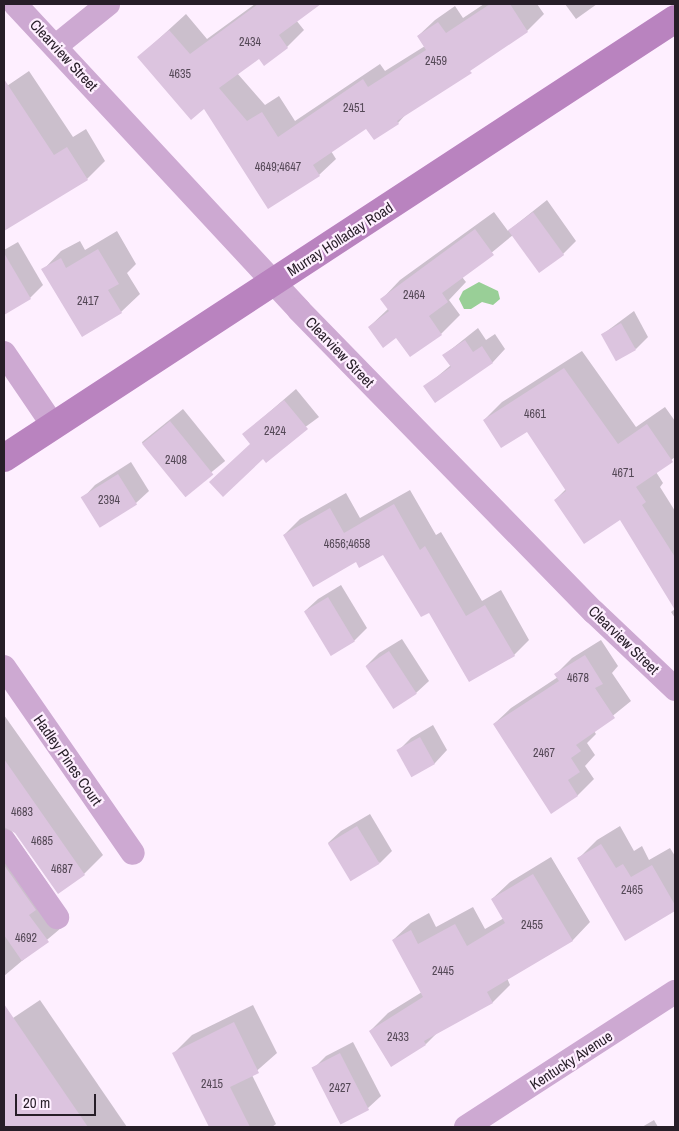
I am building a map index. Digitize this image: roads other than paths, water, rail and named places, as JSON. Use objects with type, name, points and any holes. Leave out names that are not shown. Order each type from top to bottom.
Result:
[{"type":"street","name":"Clearview Street","points":[[15,4],[274,282],[594,612],[675,689]]},
{"type":"street","points":[[56,46],[108,4]]},
{"type":"street","name":"Murray Holladay Road","points":[[4,458],[675,20]]},
{"type":"street","points":[[4,353],[53,426]]},
{"type":"street","name":"Hadley Pines Court","points":[[4,667],[133,853]]},
{"type":"street","points":[[4,841],[57,917]]},
{"type":"street","name":"Kentucky Avenue","points":[[466,1127],[675,992]]}]
